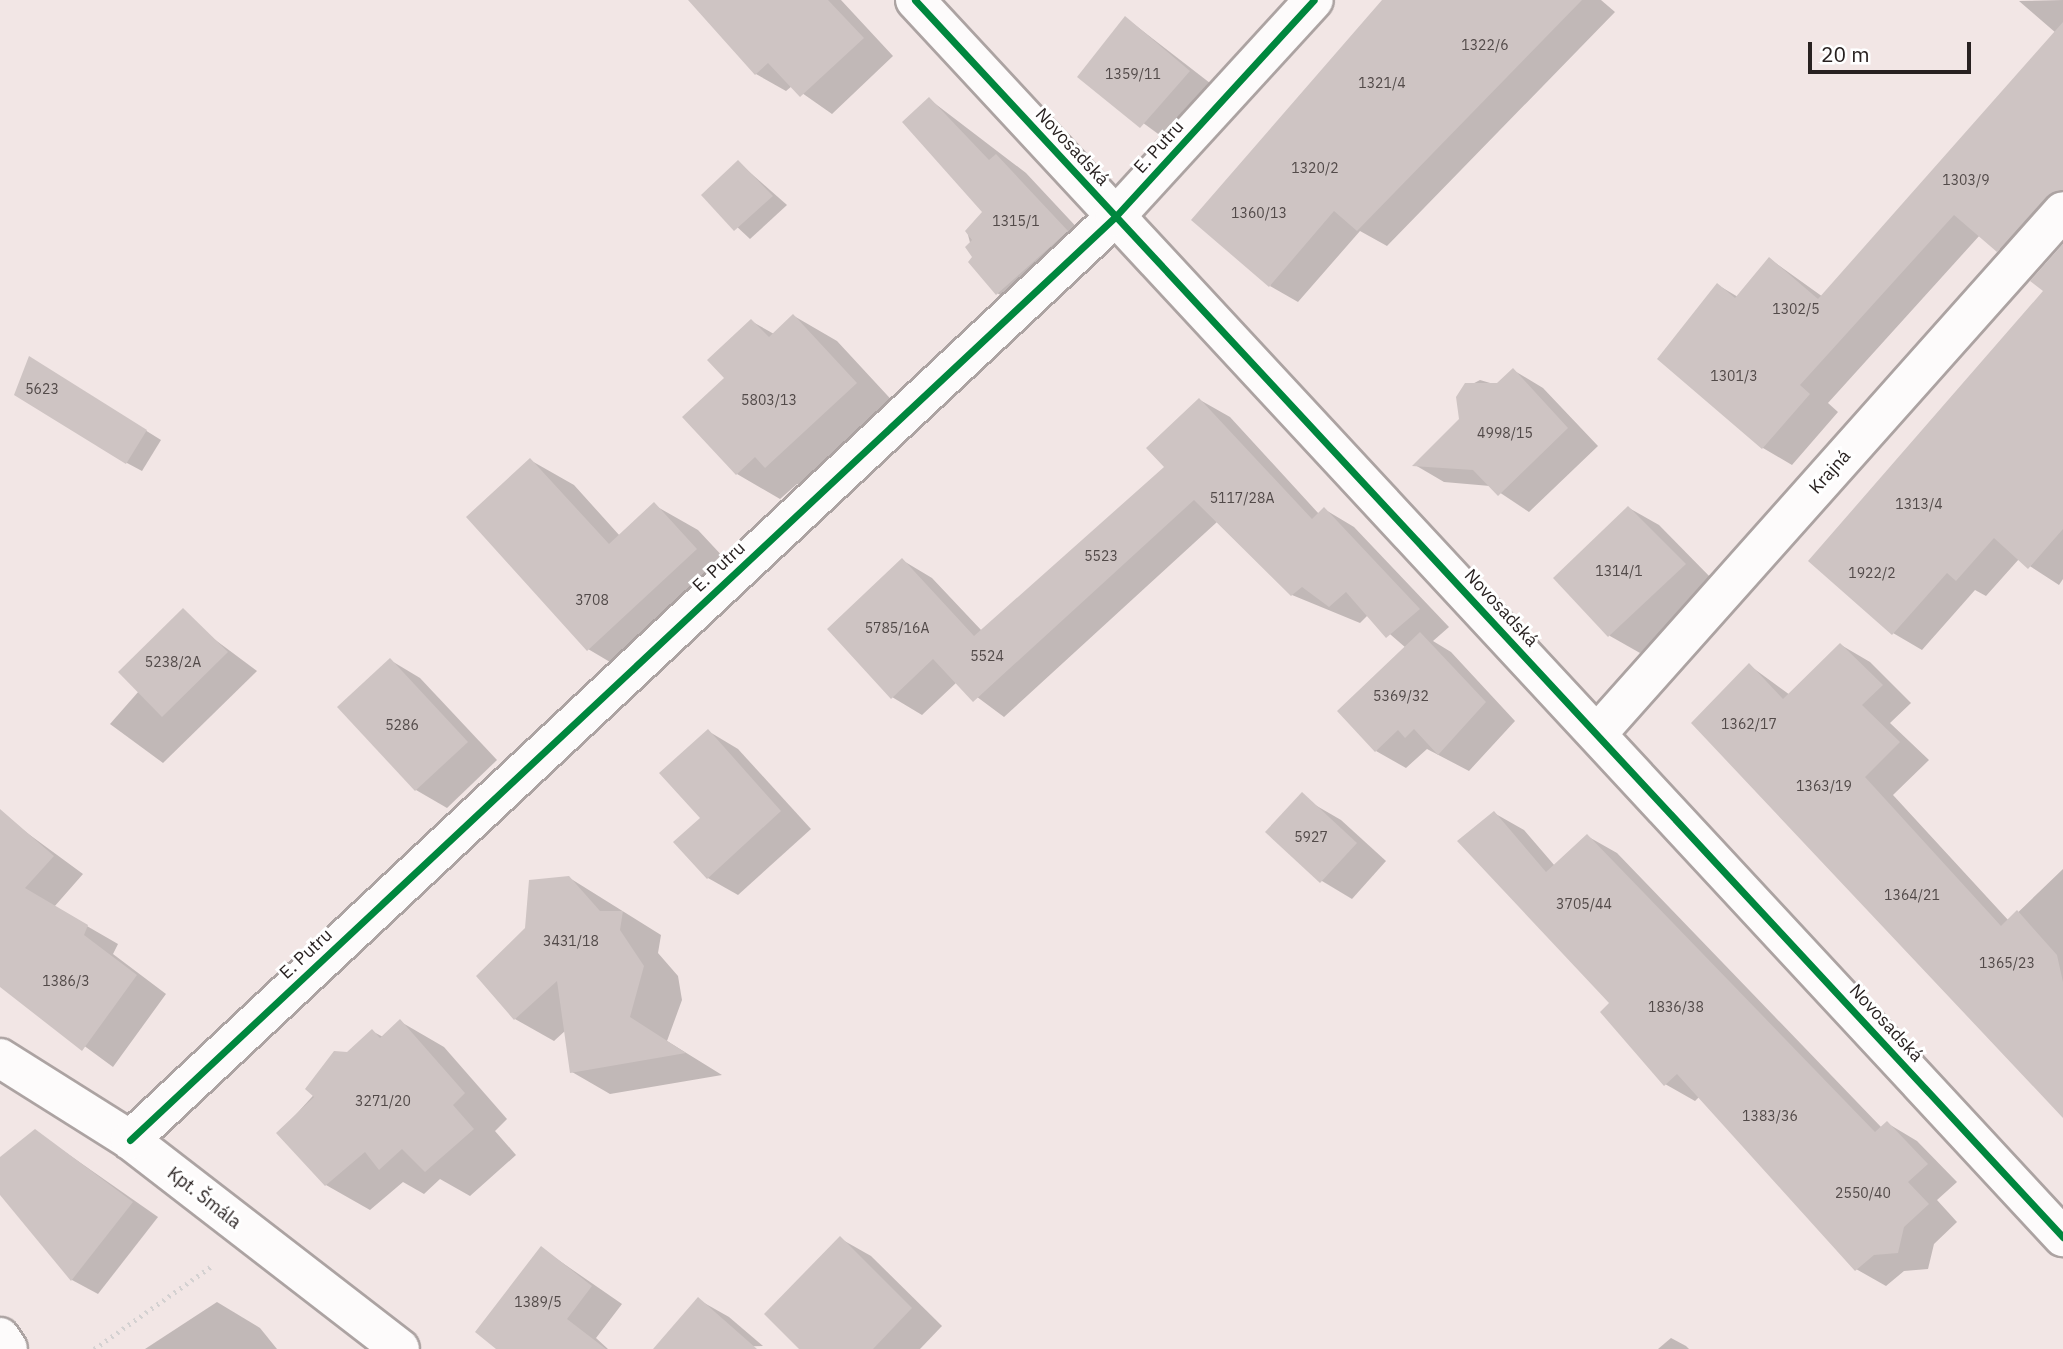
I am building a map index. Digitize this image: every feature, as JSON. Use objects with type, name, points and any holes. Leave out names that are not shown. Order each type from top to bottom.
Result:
[{"type":"street","name":"Novosadská","points":[[915,0],[2063,1237]]},
{"type":"street","name":"E. Putru","points":[[130,1140],[1115,217],[1314,0]]},
{"type":"street","name":"Krajná","points":[[1597,734],[2063,211]]},
{"type":"street","name":"Kpt. Šmála","points":[[0,1058],[130,1140],[400,1349]]},
{"type":"street","points":[[0,1337],[8,1349]]},
{"type":"path","points":[[94,1349],[254,1237]]},
{"type":"building","points":[[688,0],[828,0],[864,38],[800,97],[768,63],[755,75]]},
{"type":"building","points":[[1382,0],[1582,0],[1357,231],[1334,211],[1269,287],[1191,220]]},
{"type":"building","points":[[1125,16],[1190,71],[1140,128],[1077,77]]},
{"type":"building","points":[[2063,22],[2063,190],[2047,196],[1997,252],[1954,215],[1800,385],[1810,394],[1762,449],[1657,359],[1717,283],[1735,298],[1769,257],[1818,299]]},
{"type":"building","points":[[929,97],[989,160],[996,154],[1068,231],[996,295],[968,262],[972,257],[965,247],[972,240],[965,231],[982,212],[902,122]]},
{"type":"building","points":[[738,160],[773,196],[734,231],[701,195]]},
{"type":"building","points":[[2063,244],[2063,529],[2028,569],[1994,538],[1956,581],[1947,573],[1892,635],[1808,561],[2043,291],[2030,281]]},
{"type":"building","points":[[793,314],[857,383],[765,468],[755,457],[736,475],[682,417],[724,378],[707,360],[751,319],[769,337]]},
{"type":"building","points":[[29,356],[147,430],[126,464],[14,395]]},
{"type":"building","points":[[1513,368],[1568,428],[1498,496],[1473,470],[1412,466],[1459,419],[1456,397],[1465,383],[1497,383]]},
{"type":"building","points":[[1199,398],[1312,519],[1324,507],[1420,609],[1386,638],[1346,592],[1329,607],[1302,587],[1291,596],[1194,500],[973,702],[933,659],[891,699],[827,629],[902,558],[974,636],[1164,467],[1146,448]]},
{"type":"building","points":[[530,458],[609,544],[654,502],[697,549],[587,651],[466,517]]},
{"type":"building","points":[[1628,506],[1686,564],[1608,637],[1553,578]]},
{"type":"building","points":[[183,608],[228,652],[162,717],[118,672]]},
{"type":"building","points":[[1420,632],[1486,702],[1438,755],[1414,729],[1405,738],[1398,730],[1375,752],[1337,711]]},
{"type":"building","points":[[1840,643],[1883,685],[1862,705],[1900,742],[1865,777],[2001,926],[2017,910],[2057,955],[2063,982],[2063,1118],[1691,723],[1749,663],[1783,699]]},
{"type":"building","points":[[390,658],[468,742],[415,791],[337,707]]},
{"type":"building","points":[[708,729],[781,811],[707,879],[673,842],[700,818],[659,773]]},
{"type":"building","points":[[1302,792],[1357,843],[1320,883],[1265,832]]},
{"type":"building","points":[[0,809],[54,856],[25,888],[88,925],[84,935],[137,975],[82,1051],[0,987]]},
{"type":"building","points":[[1494,811],[1546,872],[1587,834],[1875,1132],[1887,1121],[1928,1164],[1908,1182],[1929,1204],[1904,1227],[1898,1253],[1874,1255],[1855,1271],[1677,1074],[1664,1086],[1600,1012],[1609,1003],[1457,841]]},
{"type":"building","points":[[569,876],[600,911],[623,911],[620,930],[644,966],[630,1017],[686,1053],[570,1073],[557,981],[514,1020],[476,976],[525,928],[529,880]]},
{"type":"building","points":[[400,1019],[465,1093],[453,1105],[474,1129],[425,1172],[402,1149],[379,1170],[365,1152],[325,1186],[276,1133],[314,1097],[305,1089],[334,1051],[347,1052],[372,1029],[380,1038]]},
{"type":"building","points":[[35,1129],[133,1202],[71,1281],[0,1195],[0,1157]]},
{"type":"building","points":[[840,1236],[912,1308],[873,1349],[799,1349],[764,1314]]},
{"type":"building","points":[[541,1246],[592,1286],[567,1319],[606,1349],[496,1349],[475,1332]]},
{"type":"building","points":[[698,1297],[757,1349],[653,1349]]},
{"type":"cycle path","points":[[915,0],[2063,1237]]},
{"type":"cycle path","points":[[130,1140],[1115,217],[1314,0]]}]
